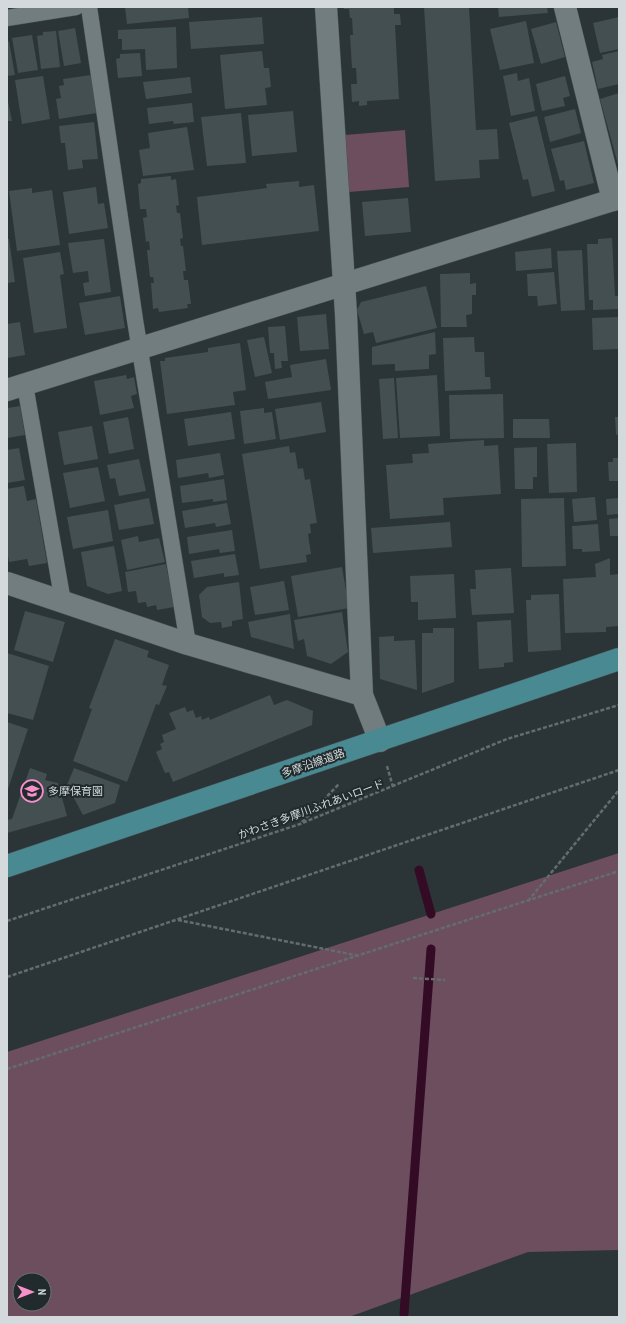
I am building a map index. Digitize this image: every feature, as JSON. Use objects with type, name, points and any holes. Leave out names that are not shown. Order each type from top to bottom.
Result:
[{"type":"main road","name":"多摩沿線道路","points":[[7,865],[380,741],[619,659]]},
{"type":"street","points":[[326,7],[345,284],[362,695],[380,741]]},
{"type":"street","points":[[16,388],[616,199],[565,7]]},
{"type":"street","points":[[7,583],[188,644],[362,695]]},
{"type":"lane","points":[[7,18],[76,7]]},
{"type":"lane","points":[[89,7],[139,349],[188,644]]},
{"type":"lane","points":[[16,388],[63,602]]},
{"type":"path","name":"かわさき多摩川ふれあいロード","points":[[7,922],[300,824],[507,739],[619,705]]},
{"type":"path","points":[[7,978],[619,770]]},
{"type":"path","points":[[528,901],[619,790]]},
{"type":"path","points":[[7,1069],[619,871]]},
{"type":"path","points":[[178,920],[360,956]]},
{"type":"path","points":[[413,978],[445,980]]},
{"type":"shaded area","points":[[405,130],[409,187],[349,192],[345,135]]},
{"type":"shaded area","points":[[619,853],[619,1250],[528,1252],[349,1317],[7,1317],[7,1052]]},
{"type":"building","points":[[125,7],[188,7],[189,18],[127,24]]},
{"type":"building","points":[[343,7],[394,7],[394,14],[400,14],[401,25],[395,25],[399,99],[367,101],[367,105],[359,106],[359,101],[352,102],[351,84],[357,84],[356,68],[352,68],[350,35],[353,35],[352,18],[350,18],[349,9],[344,9]]},
{"type":"building","points":[[424,7],[469,7],[476,130],[497,129],[499,159],[479,160],[480,178],[435,181]]},
{"type":"building","points":[[498,7],[547,7],[548,13],[499,17]]},
{"type":"building","points":[[262,17],[264,44],[191,49],[189,22]]},
{"type":"building","points":[[619,17],[619,49],[600,53],[593,23]]},
{"type":"building","points":[[526,21],[534,63],[500,70],[490,29]]},
{"type":"building","points":[[556,22],[565,57],[541,64],[531,29]]},
{"type":"building","points":[[176,27],[177,68],[146,70],[145,49],[122,50],[122,39],[118,39],[118,30]]},
{"type":"building","points":[[75,28],[81,63],[64,66],[58,31]]},
{"type":"building","points":[[56,31],[60,67],[41,69],[37,36],[43,35],[43,32]]},
{"type":"building","points":[[32,35],[38,70],[18,73],[12,38]]},
{"type":"building","points":[[9,41],[15,75],[7,76],[7,42]]},
{"type":"building","points":[[262,51],[264,68],[269,68],[271,87],[265,88],[267,105],[225,109],[220,55]]},
{"type":"building","points":[[619,51],[619,84],[598,89],[592,62],[603,59],[602,55]]},
{"type":"building","points":[[140,53],[142,76],[118,78],[116,59],[120,58],[120,54]]},
{"type":"building","points":[[517,73],[518,81],[529,78],[535,111],[511,116],[503,76]]},
{"type":"building","points":[[91,75],[97,113],[59,119],[56,99],[61,98],[59,86],[64,85],[63,79]]},
{"type":"building","points":[[43,76],[50,119],[22,124],[15,80]]},
{"type":"building","points":[[565,76],[570,96],[563,98],[565,106],[542,111],[536,84]]},
{"type":"building","points":[[190,77],[192,93],[146,99],[143,82]]},
{"type":"building","points":[[619,93],[619,168],[600,99]]},
{"type":"building","points":[[7,97],[12,121],[7,121]]},
{"type":"building","points":[[192,103],[194,122],[174,124],[173,121],[149,124],[147,108]]},
{"type":"building","points":[[575,109],[581,133],[550,142],[544,117]]},
{"type":"building","points":[[293,111],[297,152],[252,156],[248,115]]},
{"type":"building","points":[[241,113],[246,163],[207,166],[201,117]]},
{"type":"building","points":[[537,116],[555,191],[532,197],[528,179],[523,180],[509,123]]},
{"type":"building","points":[[94,122],[98,159],[82,160],[83,168],[68,170],[65,143],[61,143],[59,126]]},
{"type":"building","points":[[187,127],[194,170],[143,176],[139,150],[150,148],[148,133]]},
{"type":"building","points":[[584,141],[594,183],[566,190],[564,180],[560,181],[551,149]]},
{"type":"building","points":[[171,176],[171,180],[176,179],[179,205],[176,206],[177,213],[180,213],[183,238],[180,239],[181,246],[183,246],[186,271],[183,271],[184,280],[188,280],[191,304],[187,304],[188,308],[159,312],[158,308],[153,309],[151,283],[154,283],[153,277],[150,277],[147,250],[150,250],[149,241],[146,242],[143,218],[147,217],[146,209],[140,209],[138,184],[141,183],[141,179]]},
{"type":"building","points":[[299,181],[299,187],[314,185],[319,231],[202,245],[197,197],[267,188],[266,184]]},
{"type":"building","points":[[96,187],[98,204],[104,203],[108,228],[69,234],[63,192]]},
{"type":"building","points":[[32,188],[32,193],[52,190],[60,245],[17,251],[9,191]]},
{"type":"building","points":[[408,198],[411,232],[365,236],[362,202]]},
{"type":"building","points":[[612,238],[615,296],[619,296],[619,309],[593,310],[593,300],[589,300],[587,244],[598,244],[598,239]]},
{"type":"building","points":[[7,239],[9,239],[15,282],[7,283]]},
{"type":"building","points":[[104,239],[111,292],[85,296],[83,283],[89,282],[88,271],[73,273],[68,243]]},
{"type":"building","points":[[551,248],[552,268],[516,271],[515,252]]},
{"type":"building","points":[[582,250],[585,310],[561,311],[557,251]]},
{"type":"building","points":[[60,252],[64,274],[60,275],[67,328],[34,333],[23,258]]},
{"type":"building","points":[[554,272],[557,304],[538,306],[537,296],[528,296],[527,274]]},
{"type":"building","points":[[470,273],[470,284],[476,283],[476,295],[472,295],[472,314],[466,315],[467,327],[441,327],[440,274]]},
{"type":"building","points":[[426,286],[437,328],[376,343],[373,332],[364,334],[357,310],[361,302]]},
{"type":"building","points":[[120,296],[125,328],[85,335],[79,303]]},
{"type":"building","points":[[326,314],[329,349],[300,351],[297,317]]},
{"type":"building","points":[[619,317],[619,349],[593,350],[592,318]]},
{"type":"building","points":[[20,322],[25,355],[7,358],[7,324]]},
{"type":"building","points":[[285,326],[288,361],[281,361],[282,368],[275,369],[274,353],[270,353],[268,327]]},
{"type":"building","points":[[435,332],[436,354],[429,355],[429,369],[395,371],[395,364],[372,365],[372,347]]},
{"type":"building","points":[[264,337],[272,373],[255,377],[247,340]]},
{"type":"building","points":[[474,337],[475,352],[484,352],[485,377],[490,377],[491,389],[445,391],[443,338]]},
{"type":"building","points":[[240,343],[246,390],[233,392],[235,405],[167,414],[160,361],[165,361],[165,358],[208,352],[208,348]]},
{"type":"building","points":[[326,359],[331,390],[268,399],[265,382],[292,377],[290,365]]},
{"type":"building","points":[[126,375],[127,379],[134,377],[137,394],[131,396],[134,408],[100,415],[94,381]]},
{"type":"building","points":[[437,375],[440,436],[400,438],[396,378]]},
{"type":"building","points":[[394,378],[398,438],[383,439],[379,379]]},
{"type":"building","points":[[503,394],[504,438],[450,439],[449,395]]},
{"type":"building","points":[[321,402],[326,432],[280,440],[275,409]]},
{"type":"building","points":[[20,406],[25,435],[7,438],[7,408]]},
{"type":"building","points":[[264,408],[264,413],[272,412],[276,439],[244,444],[240,411]]},
{"type":"building","points":[[231,412],[235,439],[188,446],[184,419]]},
{"type":"building","points":[[128,417],[134,449],[109,454],[103,422]]},
{"type":"building","points":[[615,417],[619,417],[619,434],[616,435]]},
{"type":"building","points":[[513,419],[549,419],[550,438],[513,438]]},
{"type":"building","points":[[92,426],[98,459],[64,465],[58,432]]},
{"type":"building","points":[[484,440],[484,446],[498,445],[501,494],[443,498],[444,515],[390,519],[386,465],[413,463],[412,454],[429,453],[428,444]]},
{"type":"building","points":[[576,443],[577,492],[549,493],[547,444]]},
{"type":"building","points":[[289,446],[290,453],[295,452],[298,469],[303,468],[305,480],[310,479],[317,523],[310,524],[311,533],[308,534],[311,554],[306,555],[307,562],[260,569],[242,454]]},
{"type":"building","points":[[537,447],[537,477],[533,477],[533,489],[515,489],[514,448]]},
{"type":"building","points":[[19,448],[25,480],[7,483],[7,450]]},
{"type":"building","points":[[220,453],[224,475],[209,478],[208,473],[178,478],[176,460]]},
{"type":"building","points":[[613,458],[619,458],[619,481],[609,481],[608,462],[613,462]]},
{"type":"building","points":[[139,459],[146,491],[119,496],[115,478],[110,479],[107,465]]},
{"type":"building","points":[[98,467],[105,501],[70,508],[63,473]]},
{"type":"building","points":[[224,479],[227,500],[213,502],[213,499],[182,503],[180,486]]},
{"type":"building","points":[[24,486],[27,501],[36,499],[47,563],[29,566],[27,559],[9,562],[7,550],[7,489]]},
{"type":"building","points":[[595,497],[597,520],[574,522],[572,499]]},
{"type":"building","points":[[149,498],[154,524],[119,530],[114,505]]},
{"type":"building","points":[[564,498],[566,566],[522,567],[521,499]]},
{"type":"building","points":[[619,498],[619,514],[607,515],[606,499]]},
{"type":"building","points":[[227,503],[231,524],[216,527],[215,523],[185,528],[182,511]]},
{"type":"building","points":[[108,510],[113,541],[73,549],[67,517]]},
{"type":"building","points":[[619,518],[619,536],[610,536],[609,519]]},
{"type":"building","points":[[450,522],[452,547],[373,553],[371,528]]},
{"type":"building","points":[[598,524],[600,551],[582,552],[582,549],[573,549],[572,526]]},
{"type":"building","points":[[232,530],[235,551],[220,553],[219,549],[189,554],[187,537]]},
{"type":"building","points":[[138,536],[139,542],[159,538],[165,562],[127,570],[121,540]]},
{"type":"building","points":[[114,546],[122,591],[108,594],[87,586],[81,552]]},
{"type":"building","points":[[235,554],[239,575],[224,577],[224,573],[194,578],[191,561]]},
{"type":"building","points":[[610,558],[610,575],[619,574],[619,626],[606,627],[606,632],[565,633],[563,579],[596,577],[595,564]]},
{"type":"building","points":[[166,564],[174,607],[157,610],[156,605],[147,607],[146,602],[138,603],[136,591],[128,592],[125,572]]},
{"type":"building","points":[[342,567],[349,608],[298,617],[291,576]]},
{"type":"building","points":[[511,568],[514,613],[472,615],[470,589],[476,589],[475,570]]},
{"type":"building","points":[[454,574],[456,618],[418,620],[418,602],[411,602],[410,576]]},
{"type":"building","points":[[284,581],[289,610],[255,615],[250,587]]},
{"type":"building","points":[[239,582],[243,619],[232,621],[232,626],[222,628],[221,622],[210,623],[202,617],[199,595],[207,587]]},
{"type":"building","points":[[559,594],[561,650],[528,652],[526,600],[531,600],[531,595]]},
{"type":"building","points":[[25,611],[65,622],[53,662],[14,650]]},
{"type":"building","points":[[342,612],[348,652],[331,664],[307,656],[304,639],[298,641],[294,620]]},
{"type":"building","points":[[290,614],[294,649],[251,637],[248,622]]},
{"type":"building","points":[[511,620],[513,662],[504,663],[504,667],[479,669],[477,622]]},
{"type":"building","points":[[433,628],[454,628],[454,682],[422,693],[422,633],[433,633]]},
{"type":"building","points":[[394,636],[394,641],[415,640],[417,690],[380,679],[379,637]]},
{"type":"building","points":[[115,639],[149,651],[147,657],[169,665],[162,685],[167,686],[159,705],[156,704],[127,782],[73,761],[92,709],[89,708]]},
{"type":"building","points":[[7,653],[49,666],[33,720],[7,713]]},
{"type":"building","points":[[270,695],[274,705],[287,700],[313,711],[312,725],[173,782],[169,772],[165,773],[156,752],[162,749],[160,744],[164,742],[162,735],[176,729],[169,713],[185,707],[187,712],[193,710],[196,718],[201,716],[202,720],[209,717],[210,720]]},
{"type":"building","points":[[7,722],[28,729],[7,792]]},
{"type":"building","points":[[30,768],[47,774],[45,780],[58,783],[67,816],[7,833],[7,820],[12,819]]},
{"type":"building","points":[[74,768],[120,785],[115,803],[83,815],[67,785]]},
{"type":"waterway","points":[[419,870],[431,914]]},
{"type":"waterway","points":[[404,1314],[431,949]]},
{"type":"place","name":"多摩保育園","points":[[32,791]]}]
